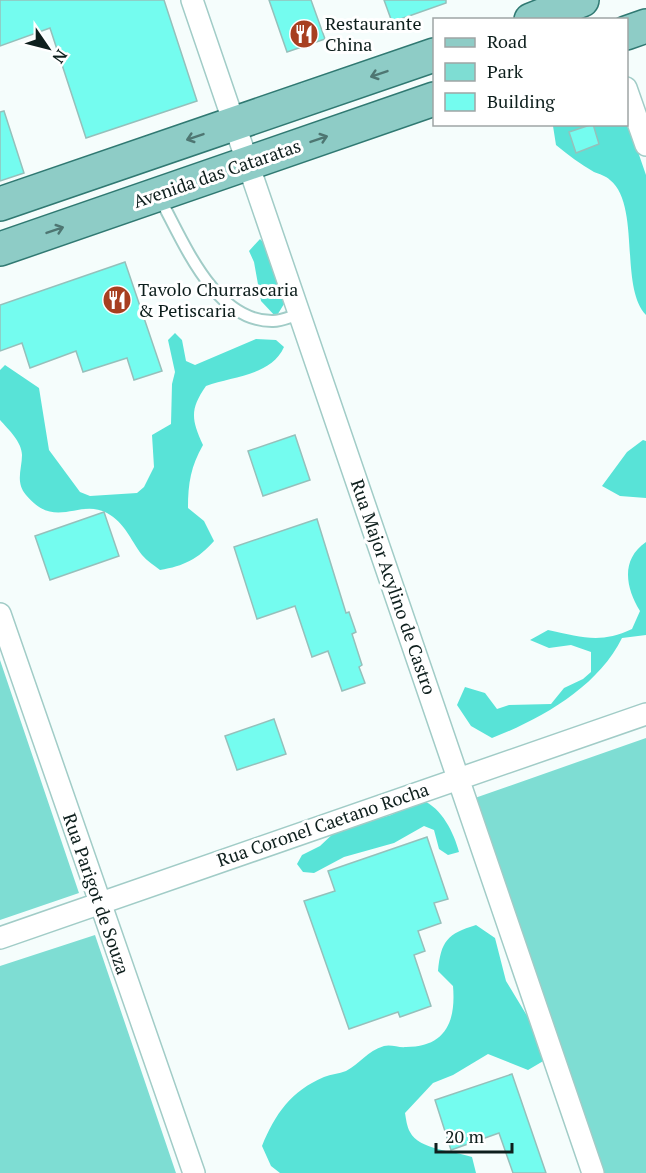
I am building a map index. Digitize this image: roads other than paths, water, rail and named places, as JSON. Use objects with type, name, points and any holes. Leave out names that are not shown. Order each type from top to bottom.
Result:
[{"type":"main road","points":[[536,18],[582,0]]},
{"type":"main road","points":[[628,33],[646,26]]},
{"type":"main road","points":[[0,204],[433,56]]},
{"type":"main road","name":"Avenida das Cataratas","points":[[0,249],[433,100]]},
{"type":"street","name":"Rua Major Acylino de Castro","points":[[192,0],[593,1173]]},
{"type":"street","points":[[628,91],[646,145]]},
{"type":"street","name":"Rua Parigot de Souza","points":[[0,614],[194,1173]]},
{"type":"street","name":"Rua Coronel Caetano Rocha","points":[[0,938],[646,714]]},
{"type":"lane","points":[[157,194],[206,282],[225,303],[248,316],[273,321],[300,314]]},
{"type":"place","name":"Restaurante China","points":[[304,34]]},
{"type":"place","name":"Tavolo Churrascaria & Petiscaria","points":[[117,300]]}]
